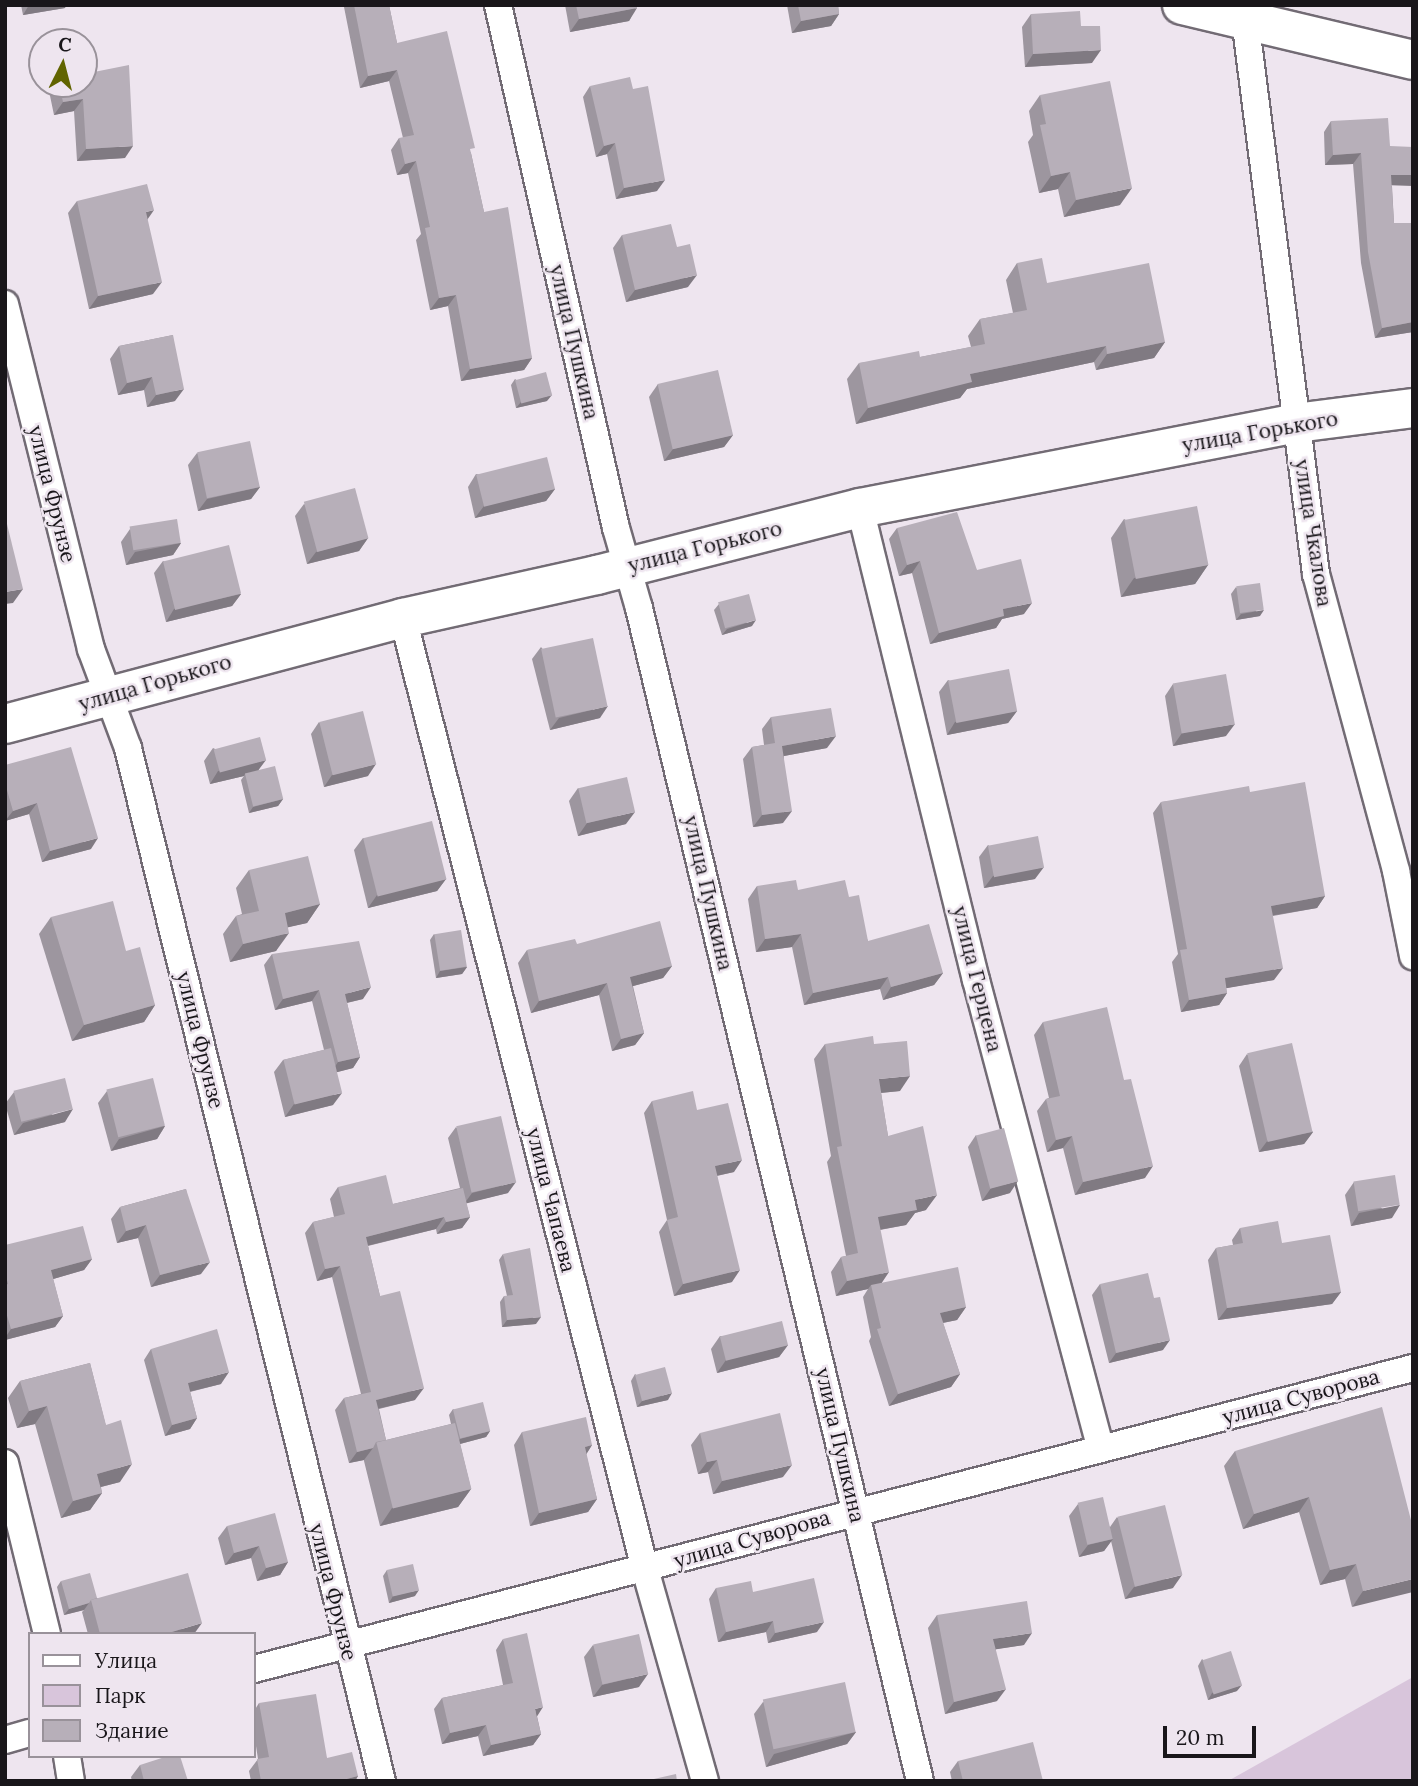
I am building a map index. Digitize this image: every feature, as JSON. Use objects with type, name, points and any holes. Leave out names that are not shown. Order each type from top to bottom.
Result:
[{"type":"main road","points":[[1191,6],[1413,60]]},
{"type":"main road","name":"улица Горького","points":[[5,724],[403,618],[626,567],[860,508],[1296,423],[1413,408]]},
{"type":"street","name":"улица Пушкина","points":[[498,5],[626,567],[920,1781]]},
{"type":"street","name":"улица Чкалова","points":[[1245,19],[1316,574],[1396,872],[1413,956]]},
{"type":"street","name":"улица Фрунзе","points":[[5,304],[91,649],[128,748],[345,1642],[382,1781]]},
{"type":"street","name":"улица Герцена","points":[[860,508],[976,980],[1101,1449]]},
{"type":"street","name":"улица Чапаева","points":[[403,618],[645,1569],[705,1781]]},
{"type":"street","name":"улица Суворова","points":[[256,1668],[345,1642],[645,1569],[855,1510],[1413,1368]]},
{"type":"street","points":[[5,1464],[47,1632]]},
{"type":"street","points":[[5,1740],[28,1734]]},
{"type":"street","points":[[67,1758],[71,1781]]},
{"type":"green space","points":[[1413,1677],[1413,1781],[1228,1781]]},
{"type":"building","points":[[354,5],[389,5],[397,43],[447,31],[475,148],[470,149],[484,212],[508,207],[532,358],[470,369],[456,295],[439,298],[425,228],[430,227],[416,161],[405,164],[399,138],[414,135],[397,70],[368,76]]},
{"type":"building","points":[[576,5],[637,5],[637,8],[579,19]]},
{"type":"building","points":[[798,5],[838,5],[839,14],[801,21]]},
{"type":"building","points":[[1080,11],[1081,26],[1100,26],[1101,50],[1033,54],[1031,14]]},
{"type":"building","points":[[129,65],[133,146],[86,149],[83,99],[63,102],[62,98],[98,98],[98,71]]},
{"type":"building","points":[[630,77],[633,89],[648,86],[665,180],[624,188],[615,143],[604,146],[590,86]]},
{"type":"building","points":[[1110,81],[1132,188],[1076,200],[1070,172],[1051,176],[1040,125],[1046,124],[1040,95]]},
{"type":"building","points":[[1388,118],[1390,146],[1413,147],[1413,175],[1391,175],[1394,223],[1413,223],[1413,322],[1382,328],[1368,252],[1361,153],[1333,155],[1331,121]]},
{"type":"building","points":[[147,184],[154,210],[146,212],[162,282],[98,296],[77,201]]},
{"type":"building","points":[[671,224],[677,247],[690,244],[697,275],[635,290],[622,235]]},
{"type":"building","points":[[1042,258],[1047,283],[1149,263],[1165,342],[1107,354],[1106,346],[970,374],[972,382],[868,408],[859,363],[919,351],[920,357],[985,344],[980,319],[1027,310],[1017,263]]},
{"type":"building","points":[[173,335],[184,389],[156,395],[152,377],[127,383],[119,346]]},
{"type":"building","points":[[718,370],[733,435],[673,449],[658,384]]},
{"type":"building","points":[[546,372],[552,395],[521,403],[515,380]]},
{"type":"building","points":[[250,441],[260,487],[207,498],[197,452]]},
{"type":"building","points":[[547,457],[555,489],[484,507],[476,475]]},
{"type":"building","points":[[355,488],[368,538],[317,552],[304,502]]},
{"type":"building","points":[[1197,506],[1208,565],[1136,579],[1124,520]]},
{"type":"building","points":[[957,512],[977,570],[1021,559],[1032,603],[1003,609],[1004,616],[939,633],[920,561],[907,565],[897,528]]},
{"type":"building","points":[[5,516],[23,589],[5,592]]},
{"type":"building","points":[[177,519],[181,543],[133,550],[130,527]]},
{"type":"building","points":[[229,545],[241,594],[175,610],[163,561]]},
{"type":"building","points":[[1260,583],[1264,610],[1240,613],[1236,586]]},
{"type":"building","points":[[749,594],[756,620],[725,628],[718,602]]},
{"type":"building","points":[[593,638],[608,706],[556,717],[541,649]]},
{"type":"building","points":[[1009,669],[1017,711],[956,723],[948,681]]},
{"type":"building","points":[[1226,674],[1235,724],[1182,734],[1173,683]]},
{"type":"building","points":[[831,708],[836,736],[782,746],[792,811],[762,815],[752,747],[775,743],[771,717]]},
{"type":"building","points":[[363,711],[376,764],[333,775],[319,722]]},
{"type":"building","points":[[260,737],[266,760],[220,773],[214,749]]},
{"type":"building","points":[[71,747],[98,838],[50,851],[37,803],[13,811],[5,783],[5,765]]},
{"type":"building","points":[[275,766],[283,799],[253,806],[245,773]]},
{"type":"building","points":[[627,777],[635,812],[586,823],[578,788]]},
{"type":"building","points":[[1305,782],[1325,896],[1271,906],[1283,968],[1225,978],[1227,993],[1189,1000],[1180,950],[1187,949],[1161,802],[1249,786],[1250,792]]},
{"type":"building","points":[[432,821],[447,879],[378,896],[363,838]]},
{"type":"building","points":[[1038,836],[1044,867],[994,877],[988,846]]},
{"type":"building","points":[[308,856],[320,904],[285,913],[289,933],[243,944],[236,916],[259,911],[249,870]]},
{"type":"building","points":[[796,880],[798,890],[845,880],[849,897],[859,895],[868,941],[929,924],[943,973],[891,987],[888,977],[813,993],[801,934],[765,939],[757,886]]},
{"type":"building","points":[[113,901],[126,951],[140,947],[155,1005],[84,1025],[51,917]]},
{"type":"building","points":[[660,921],[672,966],[630,977],[644,1033],[621,1039],[607,983],[539,1001],[527,950],[575,939],[577,944]]},
{"type":"building","points":[[461,930],[467,967],[440,971],[434,934]]},
{"type":"building","points":[[359,941],[371,987],[345,994],[360,1057],[338,1062],[319,990],[283,999],[272,954]]},
{"type":"building","points":[[1107,1007],[1124,1080],[1131,1079],[1153,1166],[1083,1182],[1072,1136],[1056,1140],[1046,1099],[1060,1096],[1043,1022]]},
{"type":"building","points":[[873,1036],[874,1044],[907,1041],[910,1076],[879,1079],[888,1136],[923,1126],[937,1195],[915,1200],[917,1210],[878,1217],[889,1272],[847,1281],[841,1257],[858,1253],[837,1147],[842,1146],[825,1044]]},
{"type":"building","points":[[1292,1043],[1312,1132],[1268,1142],[1247,1053]]},
{"type":"building","points":[[331,1048],[342,1093],[295,1104],[283,1060]]},
{"type":"building","points":[[65,1078],[73,1109],[21,1122],[14,1091]]},
{"type":"building","points":[[153,1078],[165,1126],[118,1137],[106,1090]]},
{"type":"building","points":[[693,1091],[697,1110],[728,1103],[742,1160],[715,1166],[740,1270],[683,1284],[667,1220],[678,1217],[652,1101]]},
{"type":"building","points":[[501,1116],[516,1182],[471,1193],[456,1126]]},
{"type":"building","points":[[1004,1128],[1018,1181],[990,1189],[976,1136]]},
{"type":"building","points":[[386,1175],[393,1204],[463,1188],[470,1217],[446,1222],[444,1217],[366,1237],[380,1296],[400,1291],[424,1388],[376,1400],[386,1440],[376,1442],[373,1448],[357,1452],[344,1398],[371,1392],[340,1266],[325,1269],[313,1222],[345,1214],[338,1187]]},
{"type":"building","points":[[1395,1175],[1400,1205],[1358,1211],[1354,1182]]},
{"type":"building","points":[[186,1189],[210,1262],[160,1275],[146,1225],[126,1231],[120,1207]]},
{"type":"building","points":[[1278,1221],[1282,1243],[1330,1235],[1341,1292],[1227,1308],[1216,1248],[1243,1243],[1240,1228]]},
{"type":"building","points":[[83,1226],[92,1259],[51,1270],[63,1316],[11,1329],[5,1309],[5,1285],[8,1284],[5,1273],[5,1245]]},
{"type":"building","points":[[530,1248],[541,1317],[507,1320],[504,1296],[513,1295],[503,1254]]},
{"type":"building","points":[[958,1267],[966,1307],[940,1313],[960,1374],[898,1394],[877,1329],[881,1328],[871,1285]]},
{"type":"building","points":[[1148,1273],[1154,1298],[1160,1297],[1170,1340],[1116,1353],[1100,1284]]},
{"type":"building","points":[[782,1321],[788,1345],[726,1361],[720,1336]]},
{"type":"building","points":[[217,1329],[229,1372],[188,1383],[197,1418],[172,1425],[151,1349]]},
{"type":"building","points":[[90,1363],[106,1425],[121,1420],[132,1464],[97,1474],[102,1493],[73,1501],[47,1406],[29,1411],[20,1381]]},
{"type":"building","points":[[665,1367],[672,1393],[642,1401],[635,1375]]},
{"type":"building","points":[[483,1402],[490,1431],[460,1439],[453,1409]]},
{"type":"building","points":[[1382,1407],[1413,1528],[1413,1579],[1363,1591],[1356,1564],[1330,1570],[1309,1497],[1254,1514],[1235,1451]]},
{"type":"building","points":[[780,1413],[792,1465],[722,1481],[717,1460],[707,1462],[700,1433]]},
{"type":"building","points":[[586,1417],[592,1445],[585,1447],[597,1499],[539,1513],[522,1432]]},
{"type":"building","points":[[455,1423],[471,1489],[393,1509],[376,1443]]},
{"type":"building","points":[[1103,1497],[1113,1539],[1087,1545],[1078,1503]]},
{"type":"building","points":[[1165,1505],[1182,1575],[1135,1587],[1117,1517]]},
{"type":"building","points":[[275,1513],[288,1562],[266,1568],[259,1546],[234,1553],[227,1526]]},
{"type":"building","points":[[413,1564],[419,1590],[393,1596],[387,1570]]},
{"type":"building","points":[[90,1573],[97,1598],[69,1609],[61,1581]]},
{"type":"building","points":[[188,1573],[202,1623],[172,1632],[99,1632],[91,1600]]},
{"type":"building","points":[[814,1578],[824,1622],[775,1633],[773,1621],[726,1632],[716,1588],[751,1581],[753,1592]]},
{"type":"building","points":[[1027,1601],[1032,1633],[993,1639],[1006,1689],[954,1702],[937,1615]]},
{"type":"building","points":[[527,1633],[543,1707],[535,1709],[541,1734],[491,1745],[486,1725],[450,1733],[442,1698],[513,1683],[503,1639]]},
{"type":"building","points":[[639,1634],[648,1674],[602,1685],[593,1645]]},
{"type":"building","points":[[1231,1651],[1242,1685],[1214,1695],[1202,1660]]},
{"type":"building","points":[[845,1682],[856,1732],[773,1749],[763,1699]]},
{"type":"building","points":[[316,1694],[327,1758],[352,1752],[358,1776],[339,1781],[261,1781],[257,1759],[269,1757],[259,1703]]},
{"type":"building","points":[[1033,1742],[1043,1781],[963,1781],[958,1761]]},
{"type":"building","points":[[162,1758],[181,1758],[188,1781],[144,1781],[140,1765]]},
{"type":"building","points":[[676,1774],[677,1781],[645,1781]]}]
